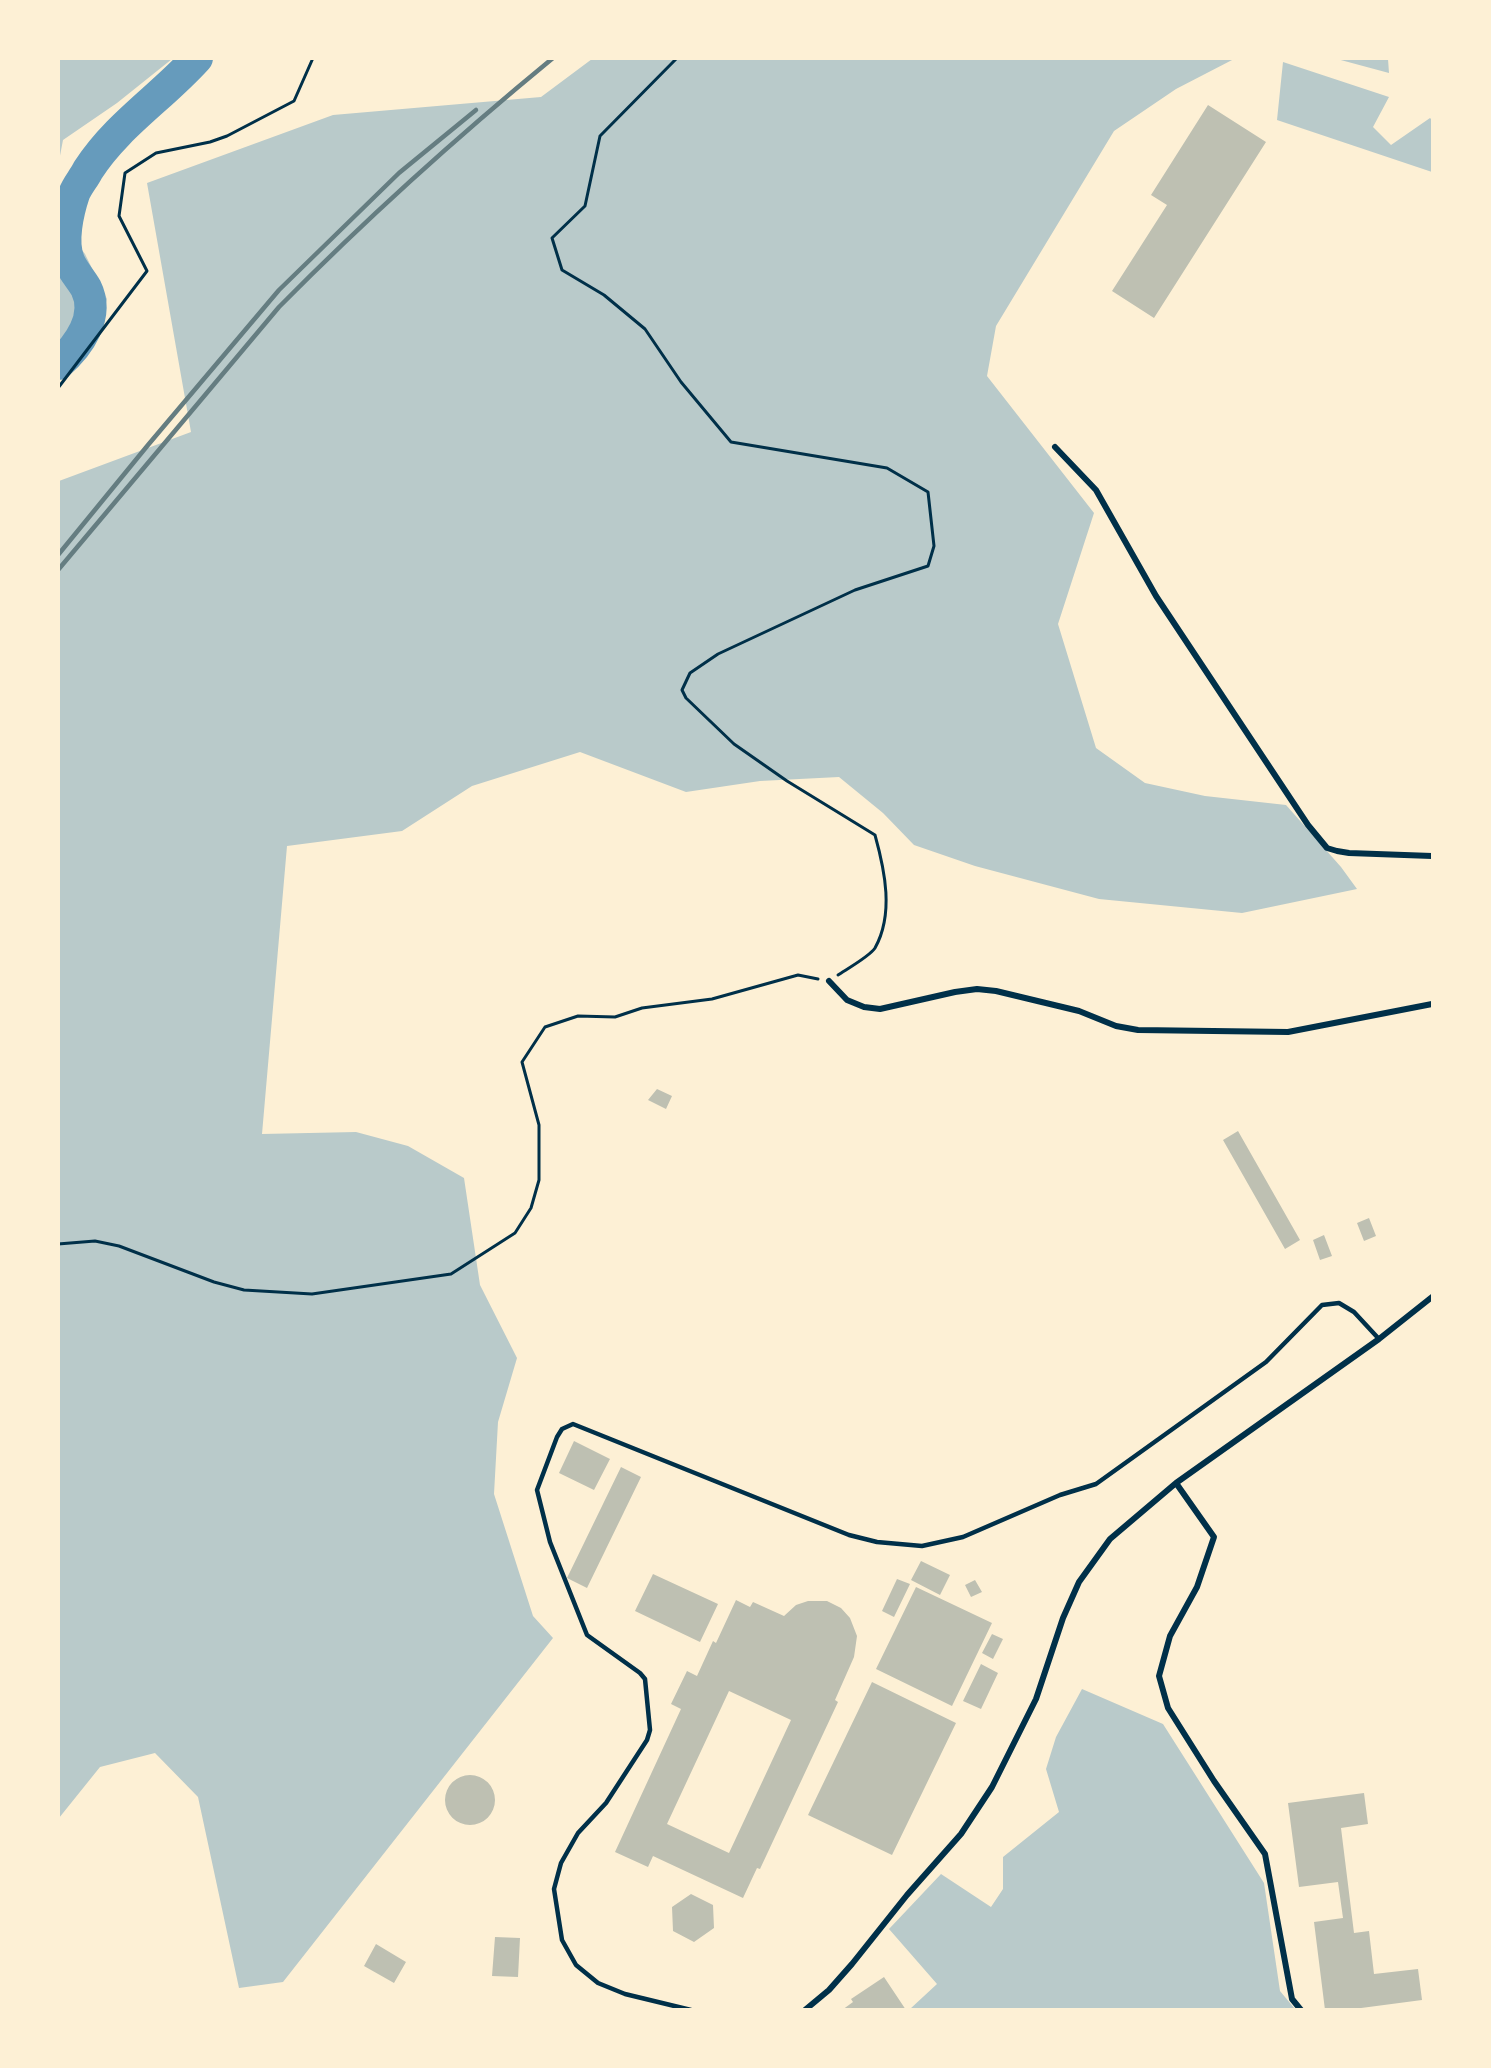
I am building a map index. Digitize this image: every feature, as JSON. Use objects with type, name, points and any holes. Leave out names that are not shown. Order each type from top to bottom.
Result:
[{"type":"street","points":[[1055,447],[1096,490],[1156,596],[1308,825],[1327,848],[1349,854],[1432,856]]},
{"type":"street","points":[[829,981],[847,1000],[864,1007],[880,1009],[977,989],[996,991],[1079,1011],[1116,1026],[1138,1030],[1288,1032],[1432,1004]]},
{"type":"street","points":[[805,2010],[829,1990],[852,1964],[907,1895],[961,1834],[992,1787],[1036,1700],[1079,1582],[1110,1539],[1176,1483],[1378,1339],[1432,1297]]},
{"type":"street","points":[[1176,1483],[1214,1537],[1197,1587],[1170,1636],[1159,1676],[1168,1708],[1214,1781],[1265,1854],[1292,1999],[1301,2010]]},
{"type":"lane","points":[[691,2010],[625,1994],[598,1983],[576,1965],[562,1940],[554,1889],[561,1863],[578,1833],[606,1803],[647,1740],[650,1730],[645,1679],[587,1635],[550,1542],[537,1490],[562,1429],[573,1424],[849,1535],[877,1542],[922,1546],[963,1537],[1060,1495],[1096,1484],[1266,1362],[1322,1305],[1339,1303],[1353,1312],[1378,1339]]},
{"type":"path","points":[[58,388],[147,271],[119,216],[125,173],[156,153],[210,142],[227,136],[294,101],[313,58]]},
{"type":"path","points":[[58,1244],[95,1241],[119,1246],[214,1282],[244,1290],[312,1294],[451,1274],[515,1233],[531,1208],[539,1180],[539,1125],[522,1062],[545,1027],[578,1016],[615,1017],[642,1008],[712,999],[798,975],[829,981],[874,950],[887,911],[882,860],[875,835],[787,781],[734,744],[686,698],[682,690],[690,673],[718,654],[855,590],[928,566],[934,546],[928,492],[887,468],[731,442],[681,381],[645,328],[604,295],[562,270],[552,238],[585,206],[600,136],[676,58]]},
{"type":"shaded area","points":[[59,58],[172,59],[117,103],[63,140],[59,161]]},
{"type":"shaded area","points":[[592,59],[1234,59],[1176,89],[1114,131],[996,326],[987,376],[1094,513],[1058,624],[1096,748],[1145,783],[1205,796],[1286,805],[1341,867],[1357,889],[1242,913],[1099,899],[975,866],[914,845],[883,813],[839,777],[760,781],[686,792],[580,752],[472,786],[402,831],[287,846],[262,1134],[356,1132],[408,1146],[464,1178],[480,1285],[517,1358],[498,1422],[494,1494],[533,1616],[553,1638],[283,1982],[239,1988],[198,1797],[155,1753],[100,1767],[59,1818],[59,481],[191,432],[147,183],[333,115],[541,97]]},
{"type":"shaded area","points":[[1337,59],[1388,59],[1389,73]]},
{"type":"shaded area","points":[[1283,62],[1389,97],[1373,127],[1391,145],[1430,118],[1432,120],[1432,172],[1277,120]]},
{"type":"shaded area","points":[[59,219],[85,254],[107,299],[94,339],[59,379]]},
{"type":"shaded area","points":[[1082,1689],[1163,1724],[1264,1883],[1280,1991],[1295,2009],[910,2009],[937,1984],[889,1929],[941,1874],[991,1907],[1003,1889],[1003,1857],[1059,1812],[1046,1769],[1056,1737]]},
{"type":"building","points":[[1208,105],[1266,142],[1154,318],[1112,291],[1167,205],[1151,195]]},
{"type":"building","points":[[657,1089],[672,1096],[666,1109],[648,1100]]},
{"type":"building","points":[[1238,1131],[1300,1240],[1285,1249],[1223,1140]]},
{"type":"building","points":[[1369,1218],[1376,1236],[1364,1241],[1357,1223]]},
{"type":"building","points":[[1324,1235],[1332,1256],[1320,1260],[1313,1240]]},
{"type":"building","points":[[574,1441],[610,1459],[594,1490],[559,1473]]},
{"type":"building","points":[[621,1467],[641,1477],[587,1588],[567,1578]]},
{"type":"building","points":[[921,1561],[950,1575],[940,1595],[911,1580]]},
{"type":"building","points":[[653,1574],[718,1604],[700,1642],[635,1611]]},
{"type":"building","points":[[897,1579],[910,1584],[894,1617],[882,1611]]},
{"type":"building","points":[[975,1580],[982,1592],[971,1597],[965,1585]]},
{"type":"building","points":[[916,1587],[992,1623],[952,1706],[876,1669]]},
{"type":"building","points":[[736,1600],[750,1607],[753,1602],[784,1616],[796,1605],[808,1601],[827,1601],[841,1608],[850,1618],[857,1636],[854,1657],[835,1700],[838,1702],[760,1869],[757,1868],[743,1898],[653,1856],[648,1867],[615,1852],[681,1709],[671,1704],[687,1671],[697,1676],[713,1641],[716,1643]],"holes":[[[729,1691],[791,1720],[729,1853],[667,1824]]]},
{"type":"building","points":[[992,1634],[1003,1639],[993,1659],[982,1653]]},
{"type":"building","points":[[981,1664],[998,1673],[981,1709],[963,1701]]},
{"type":"building","points":[[872,1682],[956,1723],[892,1855],[808,1815]]},
{"type":"building","points":[[465,1775],[475,1775],[488,1782],[495,1795],[495,1805],[488,1818],[475,1825],[465,1825],[456,1821],[449,1814],[445,1805],[445,1795],[449,1786],[456,1779]]},
{"type":"building","points":[[1364,1793],[1368,1824],[1341,1828],[1354,1933],[1369,1931],[1374,1974],[1418,1969],[1422,2000],[1346,2010],[1325,2010],[1314,1922],[1343,1918],[1338,1882],[1299,1887],[1288,1803]]},
{"type":"building","points":[[691,1894],[713,1905],[714,1928],[694,1942],[673,1931],[672,1907]]},
{"type":"building","points":[[495,1937],[520,1938],[518,1977],[492,1976]]},
{"type":"building","points":[[376,1944],[406,1962],[394,1983],[364,1966]]},
{"type":"building","points":[[884,1977],[906,2010],[842,2010],[853,2002],[851,1999]]},
{"type":"waterway","points":[[58,364],[80,339],[89,320],[90,299],[86,288],[71,265],[65,236],[75,191],[112,139],[197,58]]},
{"type":"railway","points":[[58,570],[279,307],[413,179],[553,58]]},
{"type":"railway","points":[[58,555],[279,290],[399,173],[476,110]]}]
